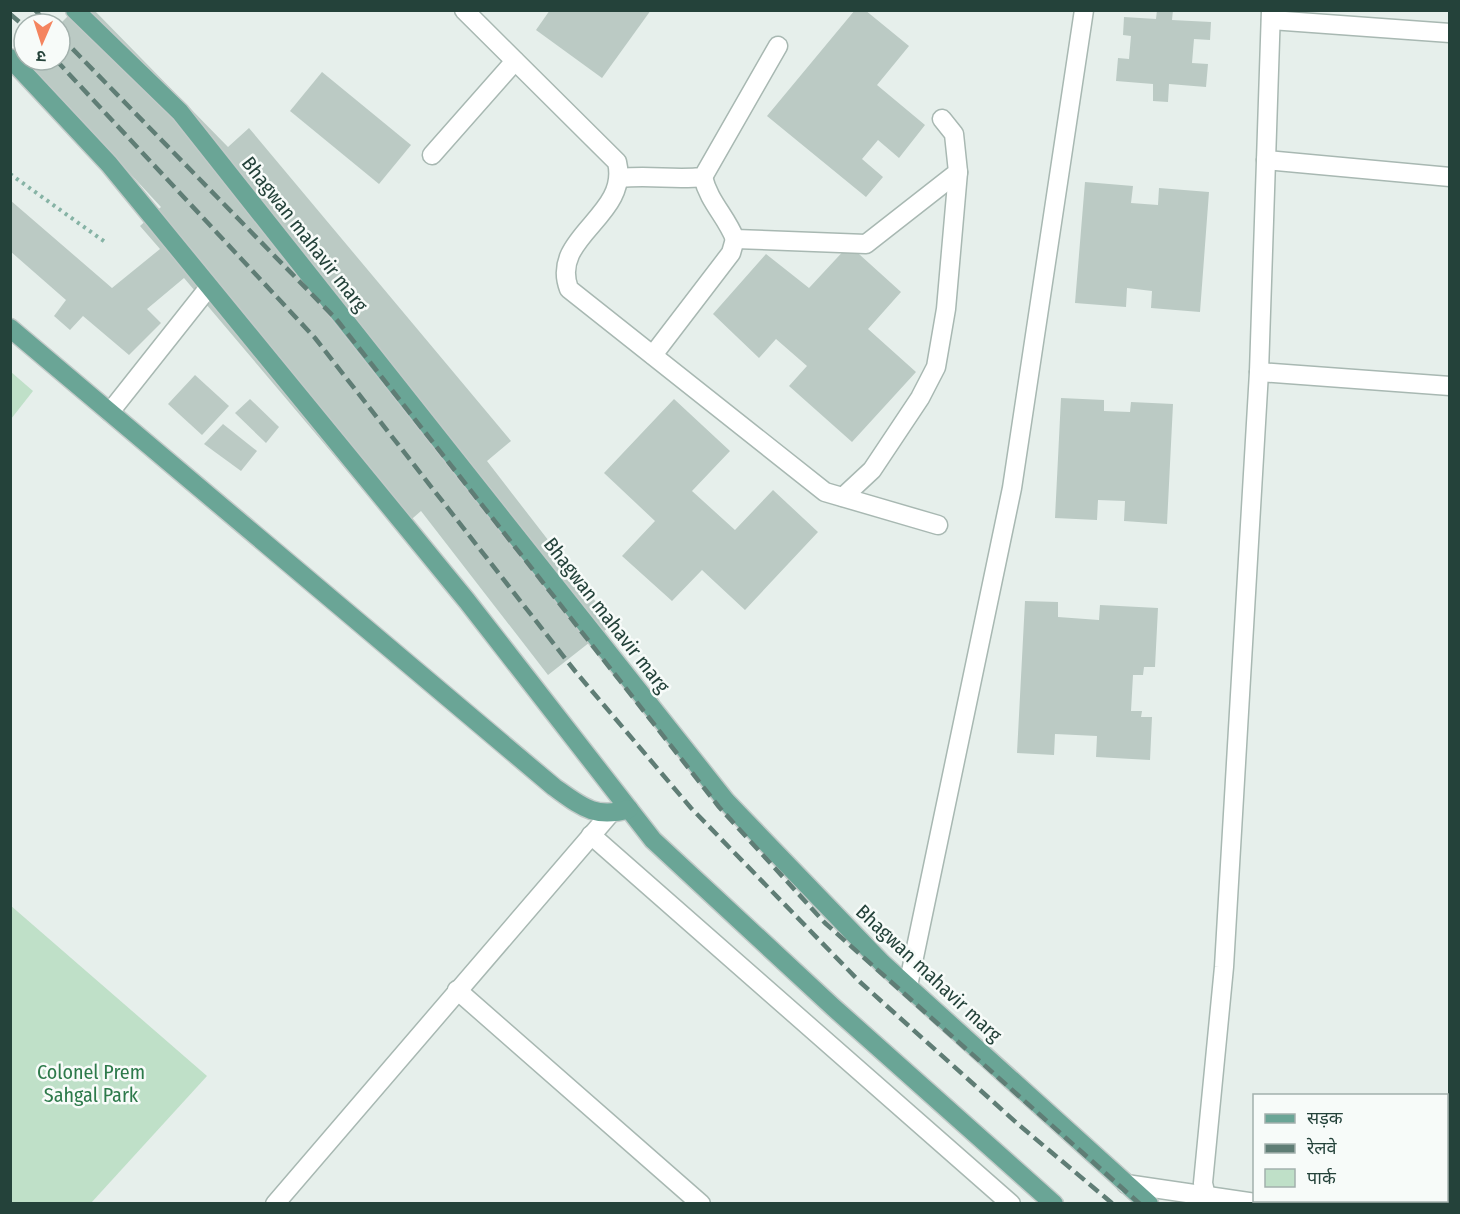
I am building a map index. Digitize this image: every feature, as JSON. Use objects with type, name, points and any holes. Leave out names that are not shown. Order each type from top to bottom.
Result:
[{"type":"main road","name":"Bhagwan mahavir marg","points":[[75,10],[180,112],[726,801],[882,963],[1149,1203]]},
{"type":"main road","points":[[10,58],[109,164],[467,601],[653,840],[816,991],[1054,1203]]},
{"type":"main road","points":[[10,328],[554,787],[583,806],[609,815],[629,809]]},
{"type":"street","points":[[465,10],[617,162],[621,178],[614,196],[567,258],[564,275],[569,289],[825,492],[938,525]]},
{"type":"street","points":[[908,986],[1012,488],[1084,10]]},
{"type":"street","points":[[1210,1200],[1203,1173],[1224,967],[1259,372],[1271,15],[1449,33]]},
{"type":"street","points":[[653,355],[731,253],[735,239],[727,219],[707,193],[703,177],[778,46]]},
{"type":"street","points":[[432,155],[515,61]]},
{"type":"street","points":[[843,497],[872,470],[920,398],[936,367],[946,309],[958,172],[954,134],[942,119]]},
{"type":"street","points":[[1266,160],[1449,177]]},
{"type":"street","points":[[735,239],[866,244],[958,172]]},
{"type":"street","points":[[621,178],[652,175],[680,180],[703,177]]},
{"type":"street","points":[[110,412],[209,287]]},
{"type":"street","points":[[1259,372],[1449,386]]},
{"type":"street","points":[[275,1203],[609,815]]},
{"type":"street","points":[[591,835],[1011,1203]]},
{"type":"street","points":[[457,990],[701,1203]]},
{"type":"street","points":[[1126,1184],[1210,1200],[1262,1203]]},
{"type":"path","points":[[10,174],[105,242]]},
{"type":"green space","points":[[11,372],[33,391],[11,419]]},
{"type":"green space","name":"Colonel Prem Sahgal Park","points":[[10,905],[207,1076],[91,1203],[11,1203]]},
{"type":"building","points":[[74,10],[94,10],[228,147],[249,128],[511,441],[487,461],[613,624],[548,675],[421,511],[398,531],[184,278],[147,309],[161,323],[129,355],[83,316],[70,330],[54,316],[66,300],[10,251],[10,200],[112,288],[160,249],[140,226],[161,207],[36,72],[72,72],[72,12]]},
{"type":"building","points":[[550,10],[651,10],[602,78],[536,30]]},
{"type":"building","points":[[855,10],[865,10],[909,46],[877,85],[925,125],[899,158],[878,140],[862,159],[883,177],[866,197],[767,116]]},
{"type":"building","points":[[1157,10],[1173,10],[1172,20],[1211,22],[1210,40],[1194,39],[1192,63],[1208,64],[1206,87],[1169,84],[1168,102],[1153,101],[1153,84],[1116,81],[1118,58],[1129,59],[1131,36],[1123,35],[1124,17],[1156,19]]},
{"type":"building","points":[[322,72],[411,145],[379,184],[290,111]]},
{"type":"building","points":[[1085,182],[1133,186],[1131,203],[1158,205],[1159,188],[1209,192],[1200,312],[1151,308],[1152,291],[1127,288],[1126,307],[1075,303]]},
{"type":"building","points":[[849,245],[901,292],[868,329],[916,372],[852,442],[789,386],[807,366],[776,339],[759,358],[713,314],[766,254],[809,288]]},
{"type":"building","points":[[195,375],[229,406],[202,435],[168,404]]},
{"type":"building","points":[[1061,398],[1104,400],[1104,411],[1130,412],[1131,402],[1173,404],[1167,524],[1124,521],[1125,501],[1098,500],[1097,520],[1055,518]]},
{"type":"building","points":[[250,399],[279,427],[266,443],[235,413]]},
{"type":"building","points":[[674,399],[730,451],[692,491],[735,530],[773,490],[818,532],[745,610],[702,570],[672,601],[622,556],[655,521],[604,473]]},
{"type":"building","points":[[223,424],[257,451],[241,471],[204,444]]},
{"type":"building","points":[[1025,601],[1058,602],[1058,617],[1099,620],[1100,605],[1158,608],[1155,667],[1144,667],[1143,675],[1133,675],[1131,711],[1142,711],[1141,717],[1152,717],[1150,760],[1096,757],[1097,736],[1055,734],[1054,755],[1017,753]]},
{"type":"building","points":[[1448,1122],[1450,1122],[1450,1194],[1448,1194]]},
{"type":"railway","points":[[72,48],[337,320],[719,807],[825,923],[1140,1204]]},
{"type":"railway","points":[[67,72],[315,338],[575,671],[691,808],[860,982],[1019,1125],[1113,1204]]}]
